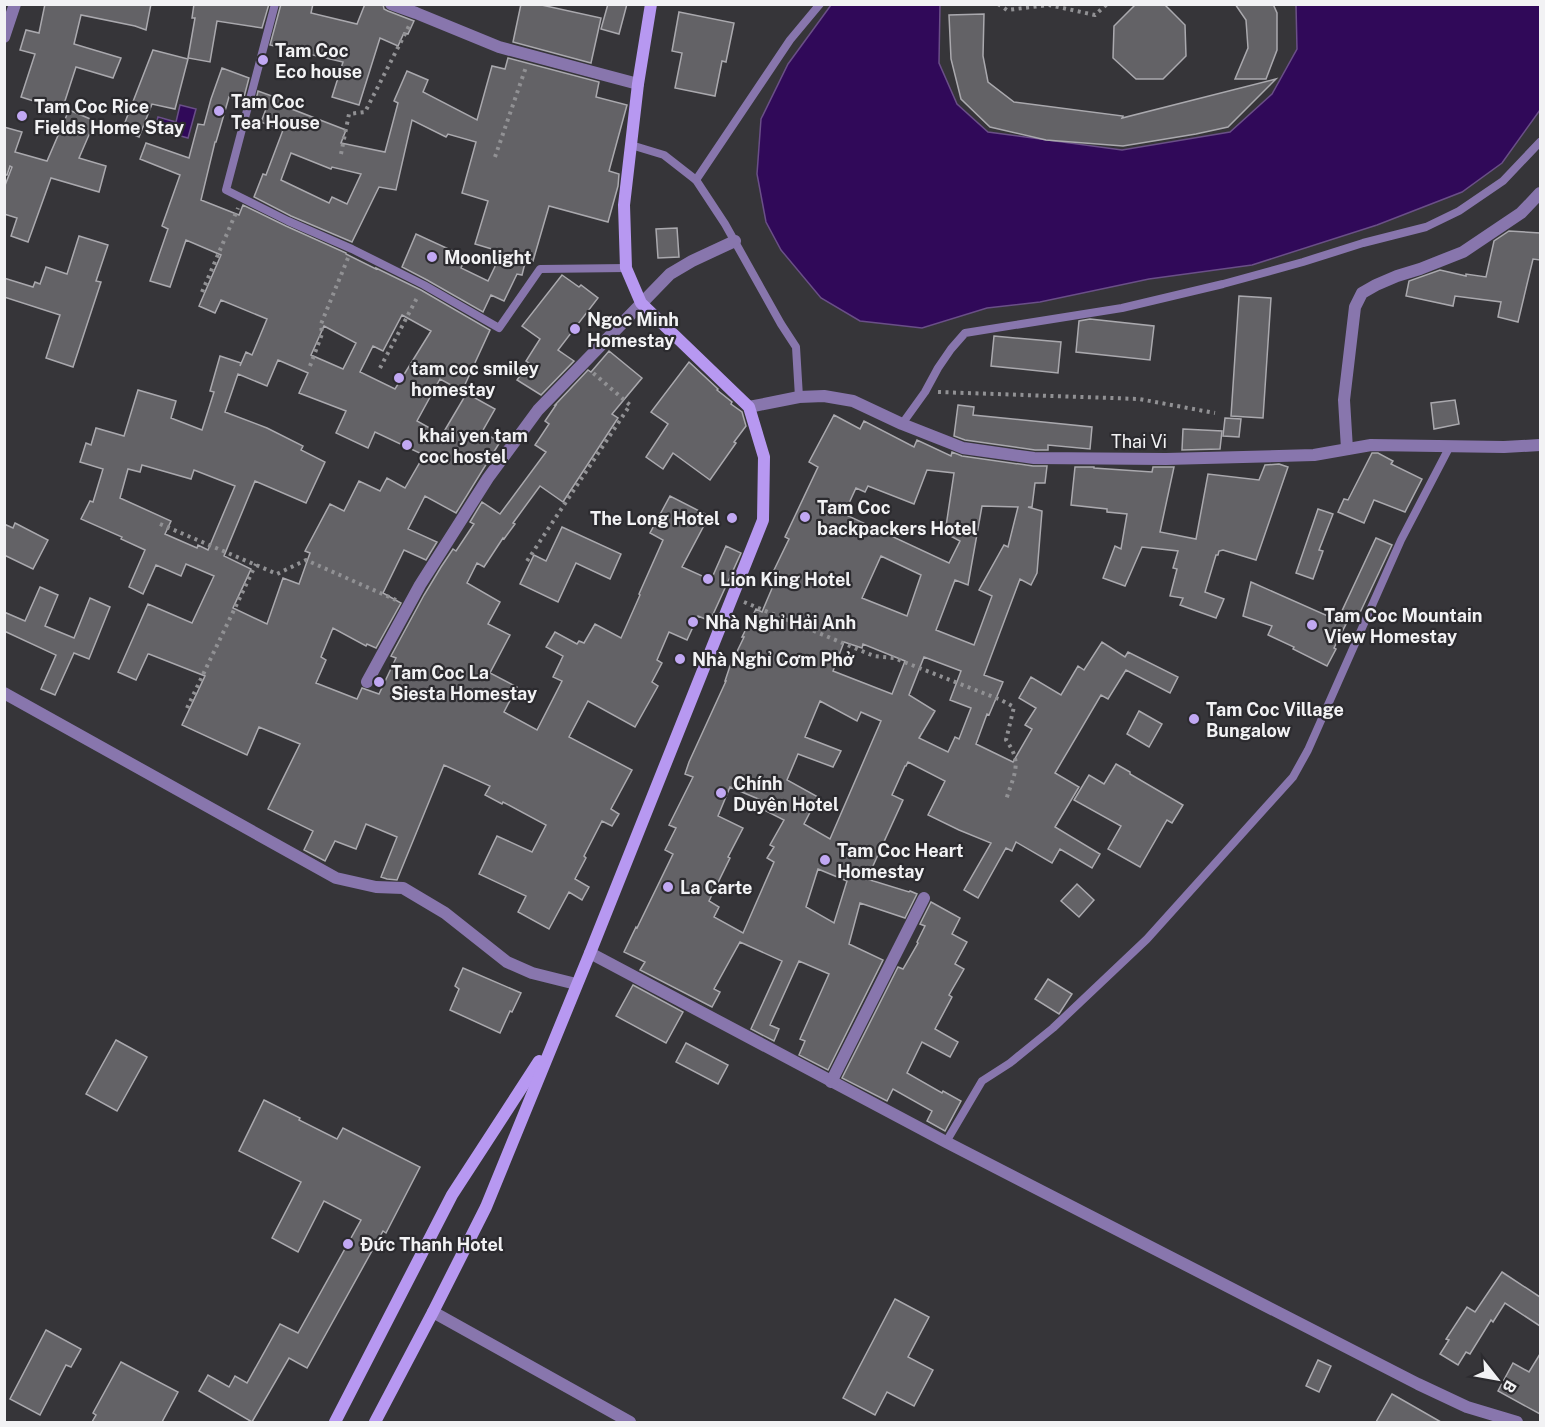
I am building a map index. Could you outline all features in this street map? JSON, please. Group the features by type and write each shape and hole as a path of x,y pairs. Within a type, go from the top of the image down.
{"main road":[{"path":"375,1422 486,1207 763,520 764,457 749,407 641,303 626,268 624,205 638,84 651,4"},
{"path":"335,1422 452,1195 555,1038"}],"street":[{"path":"4,37 15,4"},
{"path":"391,4 499,47 638,84"},
{"path":"1347,449 1344,400 1355,307 1362,293 1397,276 1463,252 1521,213 1540,193"},
{"path":"368,682 408,605 488,478 538,410 670,274 735,241"},
{"name":"Thai Vi","path":"749,407 799,397 824,396 854,401 902,424 963,447 1034,458 1178,459 1314,455 1371,445 1540,445"},
{"path":"4,693 336,878 376,887 403,888 444,913 507,962 532,973 576,984"},
{"path":"831,1082 924,898"},
{"path":"590,953 946,1142 1418,1384 1467,1407 1517,1422"},
{"path":"433,1312 630,1422"}],"lane":[{"path":"274,4 226,190 424,285 499,328 540,269 626,268"},
{"path":"696,180 790,40 820,4"},
{"path":"902,424 926,392 951,349 965,333 1122,308 1223,284 1362,243 1426,227 1459,211 1503,181 1540,142"},
{"path":"631,145 664,155 696,180 735,241 796,347 799,397"},
{"path":"946,1142 982,1081 1010,1063 1053,1028 1147,939 1293,777 1308,750 1401,540 1450,446"}],"path":[{"path":"998,4 1007,10 1049,5 1095,15 1107,4"},
{"path":"341,154 348,114 365,112 416,13"},
{"path":"495,157 530,55"},
{"path":"202,292 242,201"},
{"path":"310,366 322,334 321,324 352,249"},
{"path":"380,368 424,285"},
{"path":"527,561 630,405 582,364"},
{"path":"926,392 1139,399 1215,413"},
{"path":"160,524 277,574 306,561 408,605"},
{"path":"187,708 256,564"},
{"path":"732,597 874,656 894,657 1014,707 1006,740 1014,750 1017,764 1006,800"}],"shaded area":[{"path":"831,5 940,5 939,63 957,104 988,132 1122,150 1230,132 1272,94 1297,49 1296,5 1540,5 1540,110 1502,163 1462,192 1377,225 1252,265 1149,279 1040,302 987,308 922,328 860,321 821,298 781,250 766,222 757,174 761,119 788,64"},
{"path":"180,105 196,109 188,138 155,129 158,117 176,122"}],"building":[{"path":"45,4 151,4 146,30 81,15 74,44 121,58 113,78 76,67 62,110 21,97 35,54 20,50 26,30 39,33"},
{"path":"194,4 269,4 262,28 217,21 210,62 188,58 195,18 192,18"},
{"path":"281,4 313,4 311,13 357,24 365,4 383,4 384,9 414,21 408,34 404,33 398,46 380,38 359,105 332,97 343,62 270,45"},
{"path":"521,4 537,4 601,18 591,63 513,42"},
{"path":"608,4 627,4 619,34 601,29"},
{"path":"1235,4 1273,4 1277,13 1277,50 1266,79 1235,79 1248,48 1246,20"},
{"path":"1135,5 1165,5 1185,25 1186,56 1163,79 1136,79 1113,58 1114,26"},
{"path":"679,12 734,23 726,62 722,61 715,96 675,88 682,53 672,51"},
{"path":"984,14 983,56 988,82 1014,102 1123,116 1122,118 1276,79 1228,127 1123,146 1046,140 990,127 961,99 951,59 949,15"},
{"path":"153,50 188,59 175,109 152,104 139,137 122,130"},
{"path":"508,58 599,82 596,97 627,105 609,171 619,174 608,222 549,206 533,261 526,259 522,275 517,274 504,301 491,295 483,312 402,267 416,234 466,257 461,268 488,281 502,252 475,244 488,201 462,193 476,142 448,134 446,137 412,120 396,190 379,187 352,242 291,216 254,197 263,174 266,175 283,130 261,122 266,109 255,105 258,91 291,103 289,108 346,130 341,143 385,152 398,103 394,101 407,71 428,80 423,92 477,120 492,66 505,69","holes":["291,153 331,169 332,167 361,174 347,204 332,197 329,203 281,180"]},
{"path":"222,68 249,78 243,101 229,97 201,200 239,215 243,205 421,290 490,330 462,391 440,379 417,421 442,435 468,394 495,409 482,432 500,442 456,513 425,496 408,529 437,542 426,560 404,550 383,593 401,603 376,648 367,644 366,646 333,628 321,657 326,660 316,683 357,699 362,688 379,694 396,658 391,656 441,567 453,549 456,551 474,524 470,522 482,502 500,514 546,452 535,445 549,424 545,421 555,405 588,370 591,372 609,351 642,378 612,414 618,418 563,502 540,486 484,567 477,563 467,583 500,602 488,624 510,635 490,673 517,687 504,712 537,730 562,681 553,677 563,656 546,647 555,632 577,644 579,641 584,643 595,624 621,638 663,540 650,533 670,496 709,516 682,567 711,580 726,546 741,553 710,621 698,616 687,640 669,632 657,660 662,663 652,682 658,686 635,727 588,701 569,737 632,770 611,809 619,814 612,826 602,821 575,879 589,887 582,900 569,892 549,929 518,912 526,896 479,874 497,836 532,852 546,825 485,795 490,786 444,765 397,880 381,877 397,837 366,824 356,849 335,841 325,861 304,850 313,831 268,809 300,744 259,727 247,755 182,725 205,676 149,654 136,680 118,672 148,604 192,623 214,576 186,564 181,576 156,565 143,594 129,587 145,550 81,519 90,501 93,502 103,469 80,462 86,443 91,445 96,428 124,436 138,390 176,401 171,418 202,430 214,392 210,391 220,356 241,363 240,366 246,352 252,355 267,319 221,300 215,313 199,306 221,255 186,240 170,287 150,281 168,229 162,226 180,175 140,159 146,143 189,158 198,124 204,125","holes":["402,315 431,331 395,389 360,372 373,346 383,351","324,326 356,343 343,369 311,355","278,360 308,373 299,393 346,411 336,433 368,448 375,432 424,455 405,488 387,478 380,491 359,481 344,511 330,504 305,551 310,553 299,584 283,578 267,624 233,608 251,569 224,556 255,481 306,503 325,462 301,450 303,446 267,428 225,412 238,374 267,386","142,465 191,479 194,470 235,486 208,550 198,545 197,548 165,534 171,521 120,498 128,469 140,472"]},
{"path":"69,110 95,121 79,158 106,166 99,192 51,178 28,242 11,236 17,218 4,214 4,188 12,167 10,166 7,175 4,175 4,127 22,132 15,152 47,161"},
{"path":"677,228 679,257 658,258 656,229"},
{"path":"1509,231 1540,233 1540,260 1533,259 1518,322 1498,317 1501,302 1455,296 1453,306 1406,296 1409,281 1440,270 1466,276 1466,274 1486,277 1494,241"},
{"path":"79,236 108,245 96,281 101,282 73,367 46,358 60,315 4,297 4,278 33,287 35,282 40,284 46,267 67,274"},
{"path":"562,275 579,287 581,285 598,298 558,350 574,361 541,395 517,380 529,363 526,361 540,339 522,326"},
{"path":"1239,296 1271,298 1263,418 1231,416"},
{"path":"1090,319 1154,326 1150,360 1076,352 1079,321"},
{"path":"994,336 1061,342 1058,373 991,366"},
{"path":"689,362 742,412 746,426 710,480 673,453 663,469 646,457 668,424 651,412"},
{"path":"1455,400 1459,424 1434,429 1431,403"},
{"path":"958,405 974,407 973,415 1092,427 1090,449 1048,445 1048,450 1035,450 965,440 954,436"},
{"path":"834,415 860,429 864,421 914,447 917,440 951,456 952,452 962,456 1047,466 1045,483 1035,483 1032,507 1028,507 1042,511 1037,573 1031,585 1020,579 984,675 1003,682 989,715 987,714 976,744 1013,762 1032,729 1025,725 1036,708 1019,698 1031,677 1061,695 1078,666 1084,670 1102,642 1125,657 1128,652 1178,677 1170,693 1126,670 1108,699 1101,695 1055,773 1079,787 1055,827 1100,854 1092,868 1060,849 1052,863 1016,842 1012,851 1006,848 978,898 964,890 991,843 928,815 945,781 908,762 892,795 903,800 867,879 917,894 905,918 860,903 849,944 883,960 828,1070 799,1055 805,1041 800,1039 829,974 799,961 770,1025 779,1029 774,1041 751,1029 782,961 740,942 714,989 720,992 712,1007 640,970 645,962 624,952 673,854 665,850 676,828 669,825 693,777 685,774 689,762 726,681 730,666 744,637 742,637 756,609 762,612 779,572 774,570 789,539 785,537 818,467 809,462","holes":["927,470 954,473 945,533 960,541 949,563 844,514 856,488 865,492 868,486 914,504","982,506 1018,507 1008,547 1004,545 979,590 992,596 974,645 936,630 955,580 968,585","881,556 921,575 907,616 862,598","844,642 862,648 863,644 905,661 892,694 833,671","924,657 961,671 950,700 971,708 959,739 955,737 948,752 919,738 935,711 909,695","820,701 857,721 861,712 881,721 830,839 804,824 818,797 787,780 798,754 833,767 841,751 805,737","730,787 768,803 764,810 784,820 770,845 774,847 767,858 774,862 743,933 714,917 719,907 709,901 743,828 718,816","818,869 847,881 834,923 806,907"]},
{"path":"1225,418 1241,419 1239,437 1223,436"},
{"path":"1183,429 1222,431 1220,449 1182,450"},
{"path":"1372,453 1378,453 1393,461 1391,464 1422,479 1405,512 1374,500 1364,523 1338,512 1344,499 1348,500"},
{"path":"1279,464 1288,467 1256,560 1223,550 1216,555 1205,592 1224,599 1216,618 1180,605 1183,598 1170,596 1177,569 1173,568 1178,551 1142,547 1125,586 1103,578 1115,546 1121,549 1127,514 1071,505 1075,467 1152,472 1153,467 1174,467 1160,532 1196,539 1208,474 1259,480 1265,465"},
{"path":"1318,509 1333,514 1319,550 1323,551 1313,579 1296,573"},
{"path":"15,523 48,540 33,569 4,555 4,524 13,528"},
{"path":"562,527 621,554 610,579 576,563 558,602 520,584 534,555 546,561"},
{"path":"1376,538 1392,545 1356,621 1341,613"},
{"path":"1251,582 1346,624 1327,666 1268,635 1272,626 1243,616"},
{"path":"40,587 58,595 45,626 74,638 90,598 110,607 89,659 74,653 55,695 41,689 56,655 4,631 4,612 25,621"},
{"path":"1139,711 1162,724 1149,747 1127,734"},
{"path":"1116,764 1183,805 1172,823 1167,820 1140,867 1108,849 1121,826 1074,800 1089,775 1104,784"},
{"path":"1077,884 1094,900 1079,917 1061,901"},
{"path":"931,902 960,918 952,934 967,942 955,964 964,969 949,995 952,997 935,1029 958,1042 950,1057 922,1042 907,1073 961,1101 945,1131 927,1121 932,1111 893,1089 887,1101 842,1078 898,967 903,969 918,943 925,926 920,924"},
{"path":"463,968 521,993 500,1033 450,1010 459,989 455,986"},
{"path":"1048,979 1072,994 1059,1014 1035,999"},
{"path":"633,985 683,1012 666,1043 616,1016"},
{"path":"116,1040 147,1057 117,1111 86,1094"},
{"path":"686,1043 728,1065 718,1084 676,1062"},
{"path":"264,1100 337,1139 343,1128 420,1167 386,1233 383,1231 307,1368 289,1358 252,1422 199,1391 208,1375 229,1387 235,1376 247,1383 280,1324 298,1333 361,1220 324,1201 298,1252 272,1238 301,1182 239,1151"},
{"path":"1502,1272 1540,1297 1540,1326 1505,1303 1493,1322 1491,1320 1470,1354 1466,1352 1458,1365 1440,1354 1449,1340 1446,1339 1467,1307 1475,1312"},
{"path":"895,1299 929,1317 908,1357 933,1370 914,1406 887,1392 875,1415 843,1398"},
{"path":"46,1330 81,1349 71,1367 66,1365 40,1415 10,1399"},
{"path":"1540,1354 1540,1414 1498,1391 1513,1363 1529,1372"},
{"path":"1318,1360 1331,1366 1319,1392 1306,1386"},
{"path":"121,1362 178,1392 162,1422 92,1422 96,1415 93,1413"},
{"path":"1392,1394 1441,1422 1376,1422"}],"place":[{"name":"Tam Coc Eco house","path":"263,60"},
{"name":"Tam Coc Tea House","path":"219,111"},
{"name":"Tam Coc Rice Fields Home Stay","path":"22,116"},
{"name":"Moonlight","path":"432,257"},
{"name":"Ngoc Minh Homestay","path":"575,329"},
{"name":"tam coc smiley homestay","path":"399,378"},
{"name":"khai yen tam coc hostel","path":"407,445"},
{"name":"Tam Coc backpackers Hotel","path":"805,517"},
{"name":"The Long Hotel","path":"732,518"},
{"name":"Lion King Hotel","path":"708,579"},
{"name":"Nhà Nghỉ Hải Anh","path":"693,622"},
{"name":"Tam Coc Mountain View Homestay","path":"1312,625"},
{"name":"Nhà Nghỉ Cơm Phở","path":"680,659"},
{"name":"Tam Coc La Siesta Homestay","path":"379,682"},
{"name":"Tam Coc Village Bungalow","path":"1194,719"},
{"name":"Chính Duyên Hotel","path":"721,793"},
{"name":"Tam Coc Heart Homestay","path":"825,860"},
{"name":"La Carte","path":"668,887"},
{"name":"Đức Thanh Hotel","path":"348,1244"}]}
